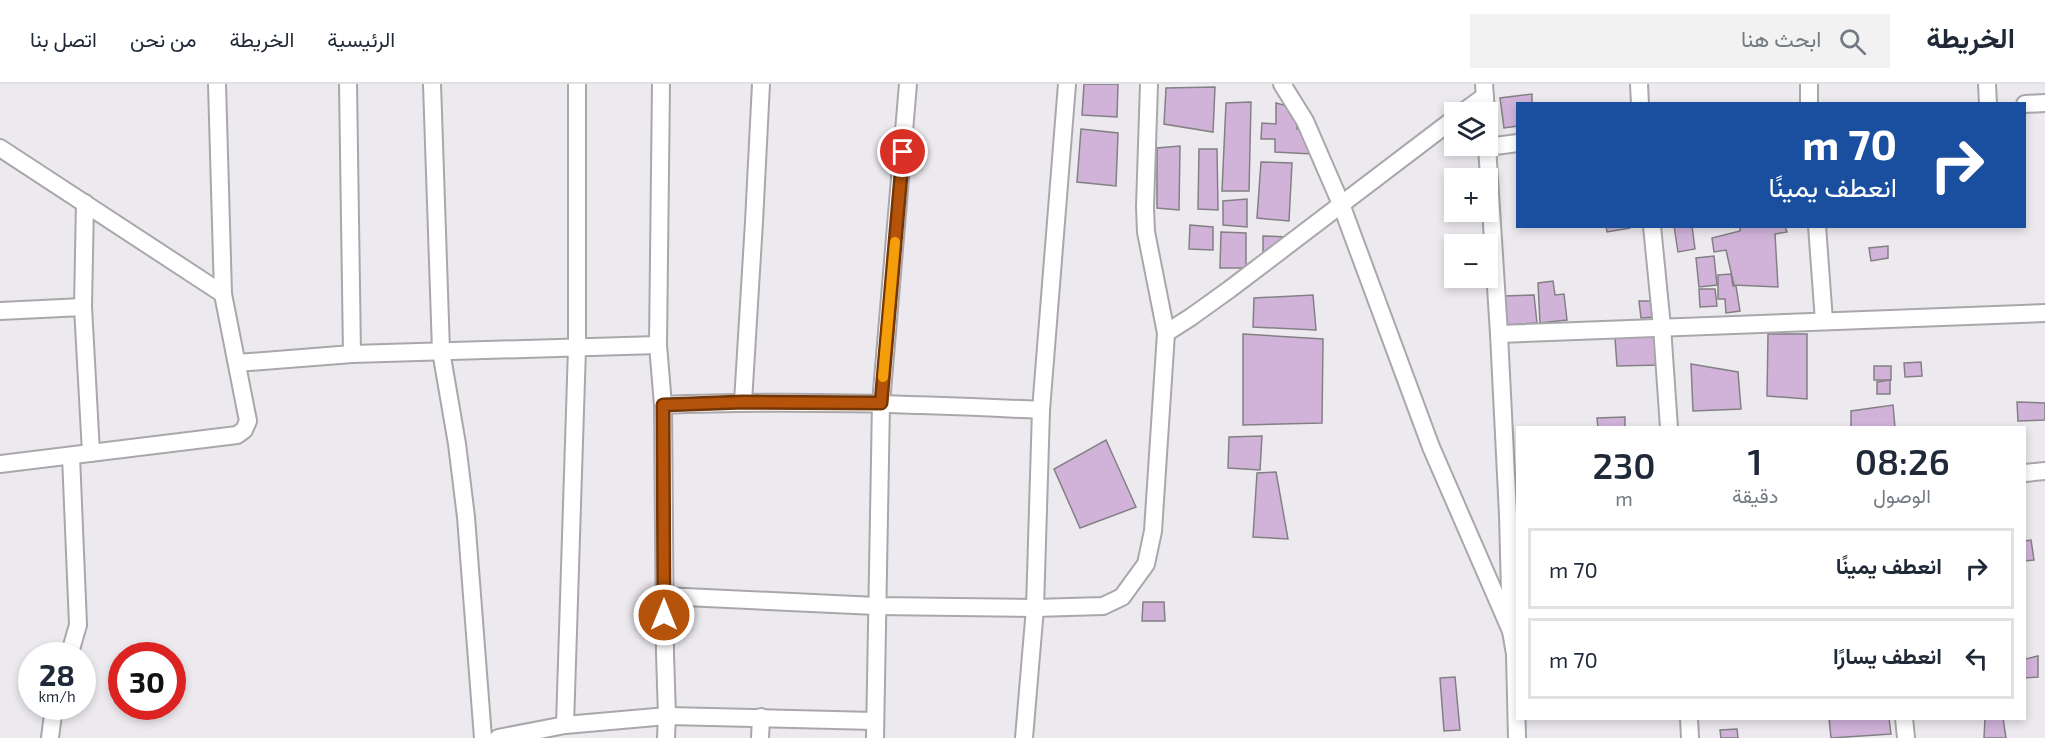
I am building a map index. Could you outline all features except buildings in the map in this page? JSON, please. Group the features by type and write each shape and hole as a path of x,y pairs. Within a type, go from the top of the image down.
{"street":[{"path":"0,464 237,435 244,430 248,421 223,294 217,84"},
{"path":"348,84 352,354"},
{"path":"432,84 441,351 458,444 466,517 483,738"},
{"path":"565,725 577,348 577,84"},
{"path":"661,84 658,345 663,405 666,738"},
{"path":"743,402 760,84"},
{"path":"498,738 539,734 565,725 667,716 761,717 875,729 881,403 908,84"},
{"path":"1024,738 1035,609 1041,410 1067,84"},
{"path":"664,596 876,606 1035,609 1103,606 1122,597 1146,564 1153,531 1166,333 1146,232 1149,84"},
{"path":"1282,84 1305,121 1341,204 1431,447 1511,631 1516,650"},
{"path":"1639,84 1640,102"},
{"path":"1809,84 1809,102"},
{"path":"1987,84 1988,102"},
{"path":"2026,104 2045,103"},
{"path":"1166,333 1230,289 1444,126"},
{"path":"1498,145 1516,143"},
{"path":"0,148 223,294"},
{"path":"1488,156 1513,514 1511,631"},
{"path":"85,203 83,308 91,453"},
{"path":"1652,228 1669,426"},
{"path":"1817,228 1824,321"},
{"path":"0,311 83,308"},
{"path":"1499,334 2045,313"},
{"path":"237,363 352,354 658,345"},
{"path":"663,405 743,402 881,403 1041,410"},
{"path":"71,456 78,625 73,642"},
{"path":"2026,473 2045,471"},
{"path":"760,738 761,717"},
{"path":"50,738 52,720"},
{"path":"1517,720 1517,738"},
{"path":"1689,720 1690,738"},
{"path":"1904,720 1906,738"}],"slow traffic":[{"path":"883,377 895,242"}],"route":[{"path":"664,615 663,405 743,402 881,403 903,152"}]}
